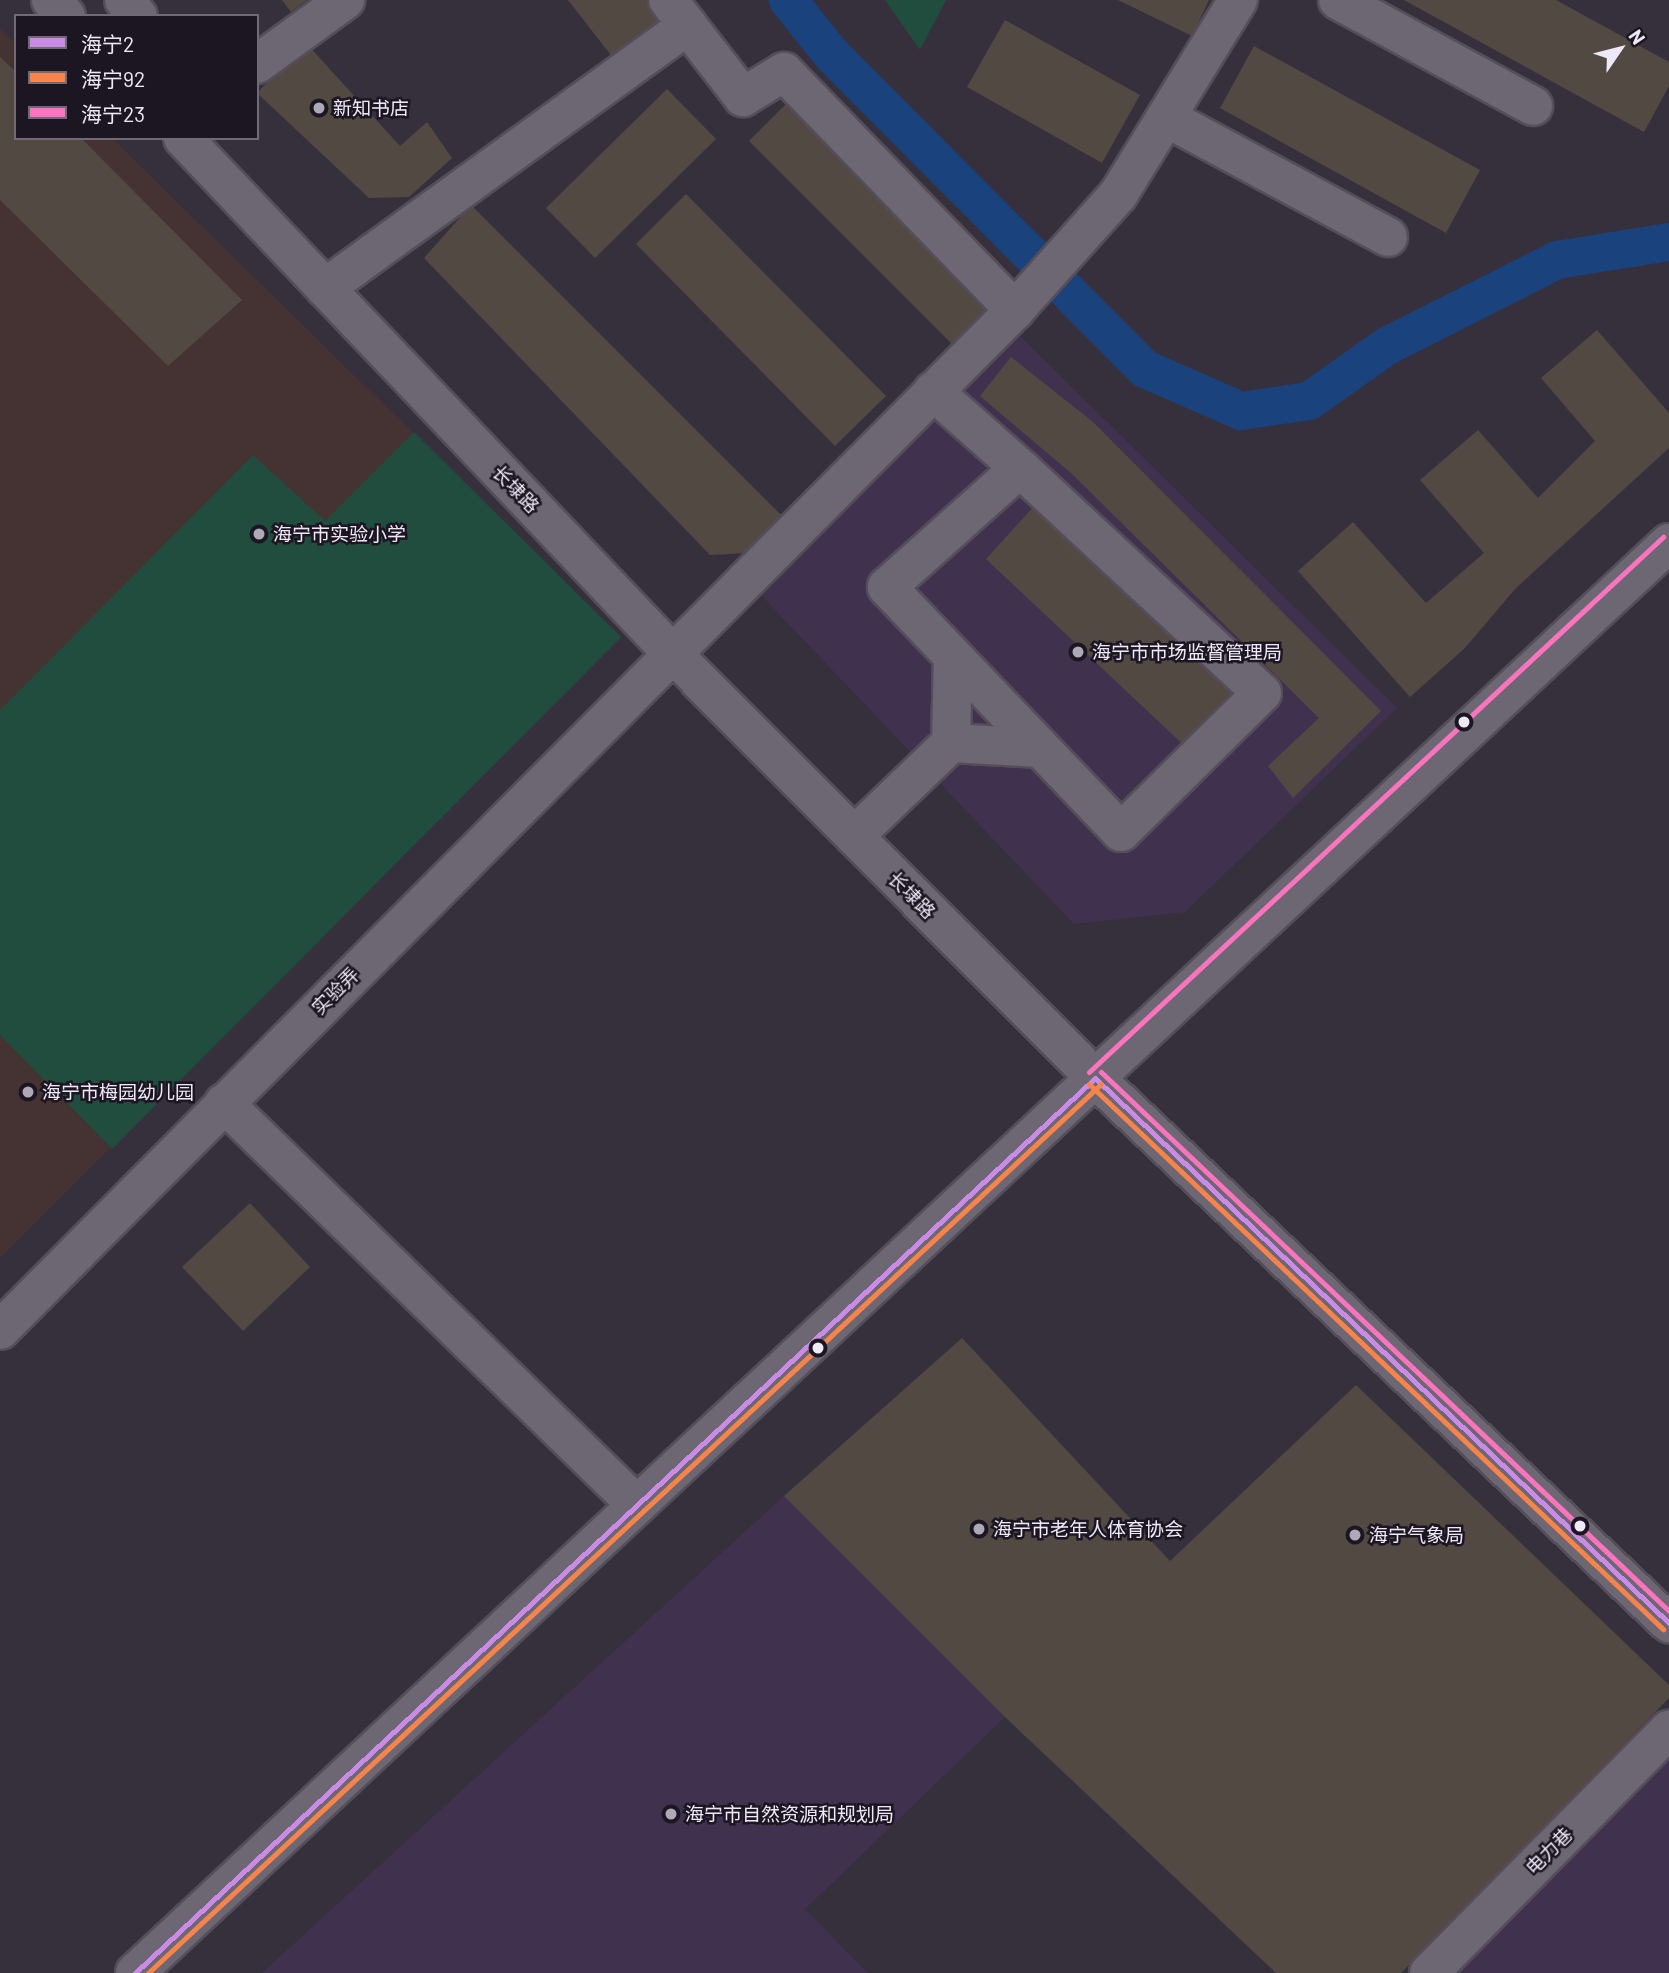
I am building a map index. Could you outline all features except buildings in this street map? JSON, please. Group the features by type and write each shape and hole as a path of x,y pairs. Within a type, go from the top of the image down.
{"street":[{"path":"51,0 64,14"},
{"path":"124,0 136,14"},
{"path":"259,63 345,0"},
{"name":"实验弄","path":"0,1330 671,652 1015,310 1101,214 1167,118 1238,0"},
{"path":"1338,0 1533,106"},
{"path":"325,288 678,13 743,97 785,72 1015,310"},
{"path":"1167,118 1388,237"},
{"name":"长埭路","path":"185,140 671,652 1095,1078 1669,1623"},
{"path":"933,391 1020,468 1262,693 1121,832 887,587 1020,468"},
{"path":"135,1973 1669,543"},
{"path":"854,836 951,743 954,657"},
{"path":"951,743 1040,748"},
{"path":"224,1103 638,1505"},
{"name":"电力巷","path":"1429,1973 1669,1730"}],"shaded area":[{"name":"海宁市实验小学","path":"0,29 14,42 14,140 114,140 621,637 0,1258"},
{"name":"海宁市市场监督管理局","path":"1019,335 1397,708 1185,912 1074,924 762,596"},
{"name":"海宁市自然资源和规划局","path":"784,1496 1005,1717 805,1909 868,1973 262,1973"},
{"path":"1669,1756 1669,1973 1459,1973"}],"green space":[{"path":"885,0 946,0 920,50"},
{"name":"海宁市实验小学","path":"414,432 621,637 112,1149 0,1035 0,710 253,455 325,521"}],"waterway":[{"path":"788,0 832,55 1145,369 1241,411 1309,401 1387,346 1557,260 1669,242"}],"transit line":[{"name":"海宁23","path":"1089,1072 1663,537"},
{"name":"海宁23","path":"1101,1072 1669,1611"},
{"name":"海宁2","path":"1095,1078 1669,1623"},
{"name":"海宁2","path":"135,1973 1095,1078"},
{"name":"海宁92","path":"1089,1084 1663,1629"},
{"name":"海宁92","path":"148,1973 1101,1084"}],"place":[{"name":"新知书店","path":"319,108"},
{"name":"海宁市实验小学","path":"259,534"},
{"name":"海宁市市场监督管理局","path":"1078,652"},
{"name":"海宁市梅园幼儿园","path":"28,1092"},
{"name":"海宁市老年人体育协会","path":"979,1529"},
{"name":"海宁气象局","path":"1355,1535"},
{"name":"海宁市自然资源和规划局","path":"671,1814"}]}
